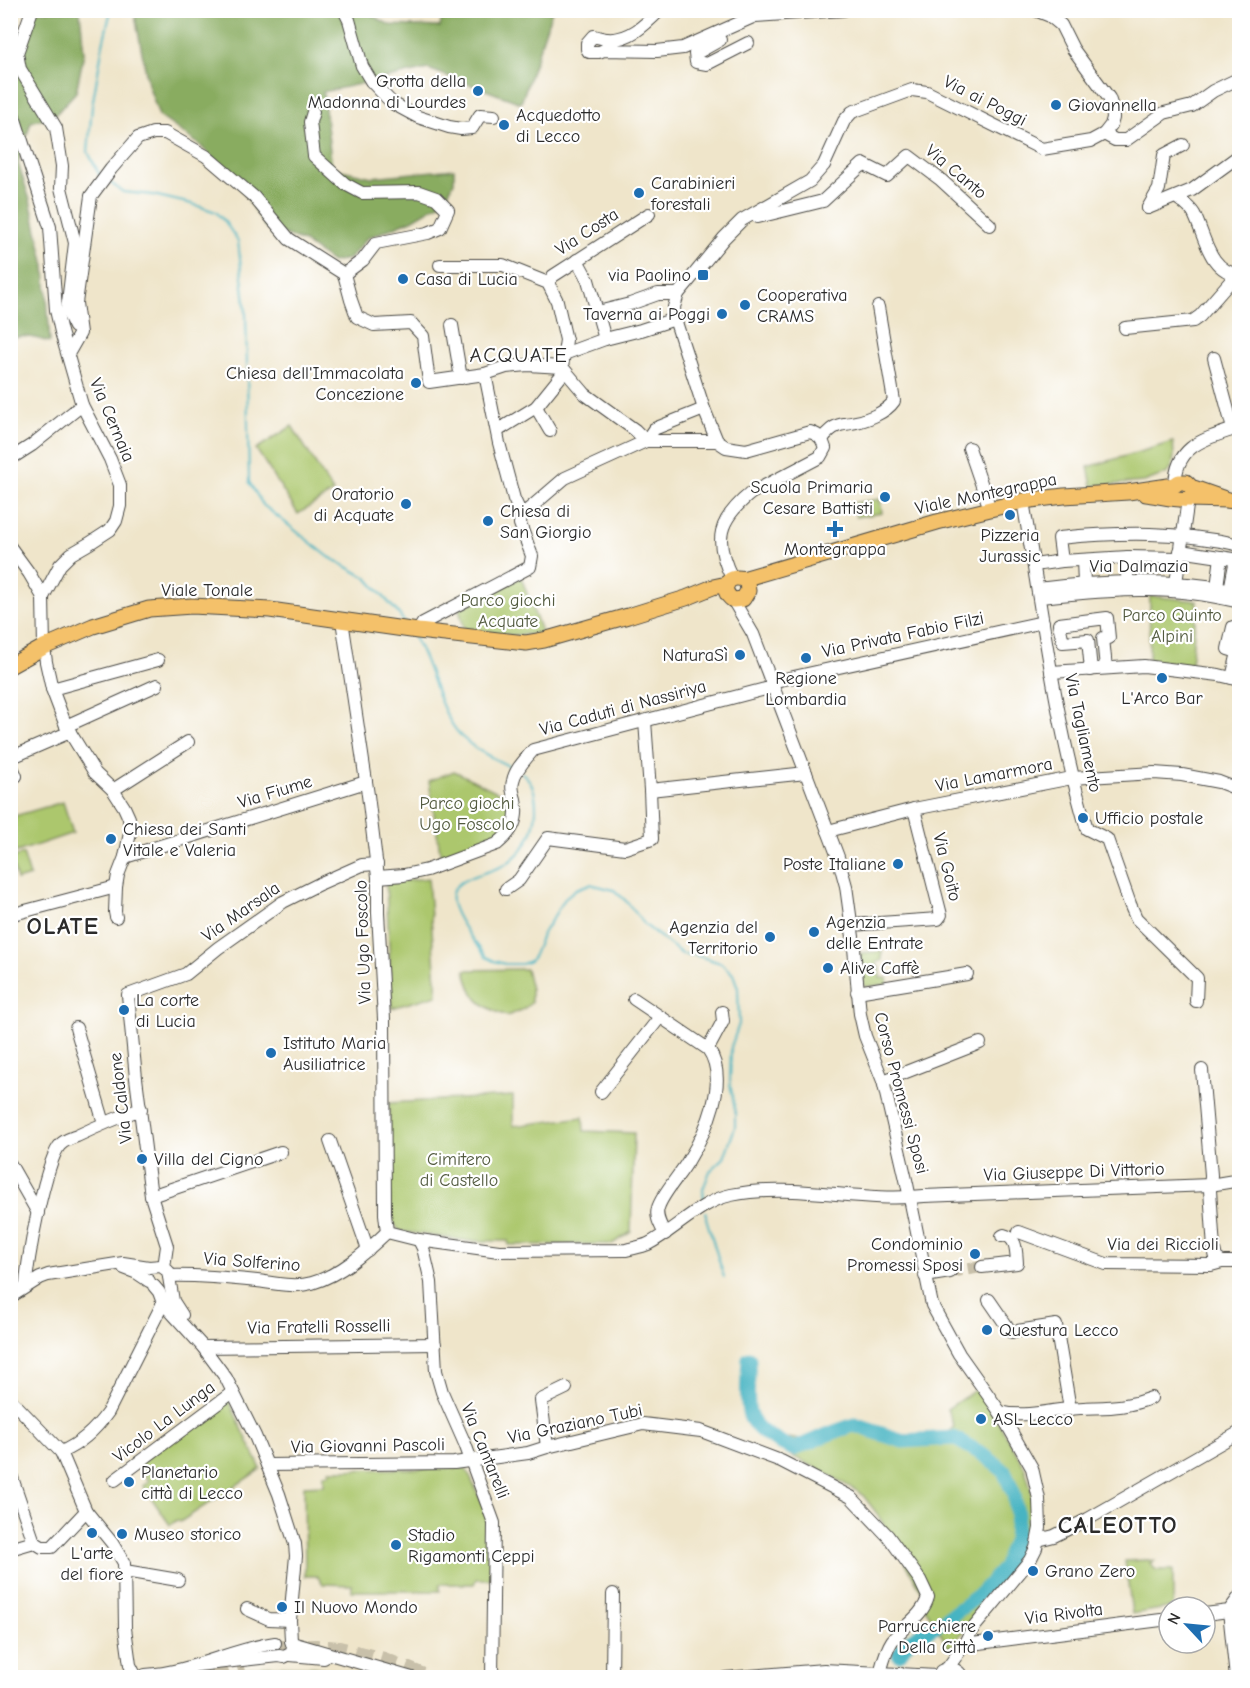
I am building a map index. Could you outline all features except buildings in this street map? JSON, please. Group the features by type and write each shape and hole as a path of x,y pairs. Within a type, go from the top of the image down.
{"main road":[{"name":"Viale Montegrappa","path":"342,620 526,643 544,640 686,598 710,596 854,547 937,522 1023,501 1064,496 1183,490 1234,501"},
{"name":"Viale Tonale","path":"10,666 44,647 93,626 149,609 192,606 241,608 342,620"}],"street":[{"path":"20,69 17,53 32,10"},
{"path":"344,10 362,66 371,81 392,102 418,117 461,129 472,128 480,115 494,116"},
{"path":"660,10 630,35 618,39 593,36 586,43 587,49 594,53 604,50 657,51 683,48 743,21 755,13 844,10"},
{"path":"1035,10 1051,17 1061,26 1073,49 1109,98 1113,118 1104,134 1115,140 1126,140 1164,113 1192,106 1213,91 1239,78"},
{"path":"743,21 735,33 695,54 696,62 707,64 748,43"},
{"path":"10,56 56,128 62,166 61,188 75,243 67,311 80,333"},
{"name":"Via ai Poggi","path":"678,294 724,238 742,220 810,181 824,165 843,121 852,112 912,90 927,92 1041,149 1091,141 1104,134"},
{"name":"Via Cernaia","path":"10,104 50,227 56,310 60,332 82,405 110,459 120,485 120,506 110,530 71,554 60,565 43,597 44,647"},
{"path":"313,112 310,122 314,156 345,184 362,193 419,192 436,198 448,210 440,228 428,233 376,243 363,260 344,273"},
{"path":"68,354 80,333 76,303 91,196 138,138 153,133 165,133 206,156 254,197 290,239 344,273 357,317 374,325 411,323 423,336 429,382 485,374 506,367 528,365 564,369 585,394 635,429 646,441"},
{"path":"1183,144 1164,154 1159,189 1148,208 1192,190 1239,155"},
{"name":"Via Canto","path":"742,220 824,201 863,164 887,176 909,156 941,180 990,225"},
{"path":"1176,197 1193,211 1214,261 1227,273 1238,275"},
{"name":"Via Costa","path":"548,284 553,276 650,214"},
{"path":"577,260 588,280 605,339"},
{"path":"440,265 503,265 548,284 557,301 566,340 564,369 536,407 497,431"},
{"path":"1125,328 1193,321 1238,275"},
{"path":"598,312 658,294 678,294 674,307 675,319 704,409 717,441"},
{"path":"519,510 529,509 565,478 646,441 717,441 726,447 746,450 810,432 818,434 822,439 837,425 854,423 871,417 890,406 894,401 878,307"},
{"path":"564,354 605,339 675,319"},
{"path":"452,325 461,378"},
{"path":"1175,587 1182,532 1183,490 1176,475 1180,462 1187,450 1201,441 1236,428 1214,358"},
{"path":"416,631 423,623 530,567 532,556 520,524 519,510 499,443 485,374"},
{"path":"10,459 32,445 82,405"},
{"path":"536,407 550,431"},
{"path":"646,441 654,429 704,409"},
{"name":"Corso Promessi Sposi","path":"822,439 825,448 820,457 751,493 741,501 725,520 721,530 721,547 724,562 735,588 747,608 753,634 838,857 846,886 860,1014 865,1036 883,1081 932,1305 959,1354 1000,1412 1032,1468 1039,1499 1040,1528 1036,1548 1030,1560 970,1631 964,1645 947,1669"},
{"path":"969,448 990,509"},
{"name":"Via Tagliamento","path":"1023,501 1051,672 1072,778 1087,829 1107,839 1136,918 1197,978 1196,1001"},
{"path":"1062,561 1059,538 1182,532 1239,544"},
{"path":"10,547 43,597"},
{"path":"1034,565 1062,561 1179,555 1238,559 1235,591"},
{"path":"1127,581 1128,557"},
{"path":"1216,587 1221,557"},
{"path":"1083,560 1084,583"},
{"name":"Via Dalmazia","path":"1039,593 1084,583 1127,581 1175,587 1239,602"},
{"name":"Via Dalmazia","path":"1039,593 1175,587 1216,587 1235,591"},
{"path":"1091,669 1088,640 1063,642 1059,624 1107,618 1109,638 1103,638 1106,668"},
{"name":"Via Ugo Foscolo","path":"342,620 378,877 384,1019 387,1232"},
{"name":"Via Privata Fabio Filzi","path":"772,684 1043,622"},
{"path":"1051,672 1144,666 1236,679 1238,652 1228,649 1233,627 1239,628"},
{"path":"44,647 52,689 68,729 95,773 113,790 129,818 130,834 116,887 116,917"},
{"path":"52,689 158,660"},
{"name":"Via Caduti di Nassiriya","path":"378,877 427,870 496,844 505,837 513,827 517,814 512,789 513,778 533,750 645,721 772,684"},
{"path":"10,758 157,685"},
{"path":"506,889 519,880 548,838 625,848 652,839 645,721"},
{"path":"113,790 188,742"},
{"path":"10,763 16,776"},
{"path":"650,790 806,773"},
{"name":"Via Lamarmora","path":"828,831 914,809 1072,778 1154,773 1182,775 1239,790"},
{"name":"Via Fiume","path":"125,857 366,782"},
{"name":"Via Goito","path":"851,925 938,919 941,915 914,809"},
{"name":"Via Marsala","path":"128,995 186,974 218,948 283,902 362,865 377,864"},
{"path":"10,915 116,887"},
{"path":"857,993 967,974"},
{"name":"Via Caldone","path":"128,995 151,1196 167,1246 164,1272"},
{"path":"387,1232 419,1240 499,1251 626,1250 646,1245 665,1234 658,1221 657,1209 702,1136 717,1090 717,1074 714,1057 708,1049 634,999"},
{"path":"708,1049 723,1021 722,1012"},
{"path":"601,1092 660,1017"},
{"path":"76,1028 104,1123"},
{"path":"883,1081 980,1043"},
{"path":"1202,1070 1211,1175 1214,1249 1216,1258 1222,1262"},
{"path":"26,1286 38,1214 52,1156 61,1144 104,1123 141,1109"},
{"path":"330,1141 368,1250"},
{"path":"151,1196 281,1152"},
{"path":"10,1164 38,1214"},
{"name":"Via Giuseppe Di Vittorio","path":"665,1234 718,1198 732,1195 787,1190 896,1198 1210,1185 1239,1180"},
{"name":"Via Solferino","path":"10,1297 48,1275 123,1263 164,1272 292,1285 310,1283 331,1275 368,1250 387,1232"},
{"name":"Via dei Riccioli","path":"1019,1232 1107,1264 1211,1265 1222,1262 1239,1262"},
{"path":"982,1267 1017,1263 1015,1242 1009,1235 1002,1236"},
{"name":"Via Cantarelli","path":"419,1240 431,1282 436,1371 442,1392 465,1444 494,1523 492,1677"},
{"path":"111,1265 134,1271 152,1284 159,1292 163,1303 202,1345"},
{"path":"152,1284 149,1272 164,1272"},
{"path":"152,1284 160,1287 165,1285 164,1272"},
{"path":"164,1272 173,1301 221,1370 233,1392 279,1494 295,1544 296,1556 290,1620 285,1646"},
{"path":"926,1279 946,1276"},
{"path":"989,1300 1011,1332 1056,1325 1070,1409"},
{"path":"61,1452 98,1427 108,1412 163,1303"},
{"name":"Via Fratelli Rosselli","path":"202,1345 435,1344"},
{"path":"547,1447 541,1400 566,1388"},
{"name":"Vicolo La Lunga","path":"115,1480 233,1392"},
{"path":"1000,1412 1016,1416 1070,1409 1116,1408 1137,1404 1151,1398"},
{"path":"10,1399 61,1452 86,1510 112,1543 124,1563 125,1628 130,1665 140,1676 178,1670 285,1646 327,1659 343,1659 412,1677"},
{"name":"Via Graziano Tubi","path":"470,1460 528,1453 643,1424 701,1431 781,1461 851,1497 888,1536 920,1580 928,1597 924,1607 892,1641 880,1673"},
{"path":"1038,1540 1054,1536 1088,1519 1239,1432"},
{"name":"Via Giovanni Pascoli","path":"267,1465 454,1463 470,1460"},
{"path":"10,1472 34,1542 42,1546 52,1547 86,1510"},
{"path":"10,1550 34,1542"},
{"path":"125,1571 178,1580"},
{"path":"612,1677 613,1594"},
{"path":"1236,1677 1229,1611 1239,1596"},
{"path":"247,1609 269,1619 290,1620"},
{"path":"1217,1612 1229,1611"},
{"name":"Via Rivolta","path":"964,1645 1157,1621"},
{"name":"Corso Promessi Sposi","path":"962,1676 964,1645"},
{"path":"725,1677 824,1670 935,1677 942,1670 947,1669 957,1670 962,1676"},
{"path":"163,1677 178,1670"}],"green space":[{"path":"134,10 362,10 390,25 440,27 443,11 552,11 521,103 428,69 323,92 332,168 372,177 454,169 454,182 444,201 412,220 367,238 349,259 332,262 304,242 265,227 241,188 200,145 159,116 148,84"},
{"path":"37,11 80,11 84,53 76,92 55,115 31,122 18,163 30,200 45,266 50,342 25,337 11,339 10,27 16,37"},
{"path":"292,426 333,492 298,514 256,449"},
{"path":"1173,442 1174,456 1168,473 1144,482 1092,486 1088,467"},
{"path":"880,499 882,513 856,517 854,503"},
{"name":"Parco giochi Acquate","path":"521,577 542,634 512,635 464,628 459,609"},
{"name":"Parco Quinto Alpini","path":"1150,596 1197,601 1191,665 1149,660"},
{"name":"Parco giochi Ugo Foscolo","path":"454,771 506,796 510,810 507,822 491,839 441,858 429,781"},
{"path":"63,802 73,833 11,854 11,817"},
{"path":"23,854 30,876 17,880 11,858"},
{"path":"428,878 437,995 392,1008 386,883"},
{"path":"882,951 882,961 877,962 877,967 879,967 880,978 887,978 888,984 864,987 860,953"},
{"path":"526,969 531,989 531,1003 522,1010 507,1016 490,1009 478,1000 470,988 465,970"},
{"name":"Cimitero di Castello","path":"513,1096 513,1126 583,1117 584,1131 634,1133 631,1232 612,1244 509,1245 508,1241 468,1241 400,1231 390,1219 389,1103"},
{"path":"978,1388 1024,1466 1031,1489 1034,1522 1025,1558 949,1648 924,1606 927,1601 889,1533 862,1494 790,1455 784,1448 789,1438 806,1441 847,1423 862,1424 874,1433 903,1441 928,1440 948,1434 954,1426 947,1409"},
{"path":"228,1399 261,1469 180,1522 177,1520 170,1525 143,1486 149,1481 137,1464"},
{"name":"Stadio Rigamonti Ceppi","path":"466,1468 487,1514 490,1579 476,1579 474,1584 440,1584 440,1591 352,1591 352,1585 323,1584 318,1576 305,1576 304,1486 324,1485 324,1474 330,1474 330,1470"},
{"path":"1125,1561 1154,1561 1150,1563 1156,1570 1173,1570 1173,1595 1157,1595 1157,1610 1132,1614"},
{"path":"268,1666 315,1667 369,1677 196,1677"}],"waterway":[{"path":"100,176 88,152 92,106 111,10"},
{"path":"108,181 123,192 153,195 216,212 238,241 246,312 249,482 263,505 329,557 367,578 405,623"},
{"path":"413,636 443,708 456,730 475,748 514,769"},
{"path":"522,773 532,785 536,799 534,826 528,840 519,853 506,864 460,883 452,894 454,909 486,957 505,964 522,964 530,961 534,955 542,935 566,897 576,889 590,884 614,890 645,925 682,954 695,955 721,963 733,974 738,988 739,1024 731,1047 730,1083 735,1109 735,1127 724,1158 710,1171 703,1189 704,1200"},
{"path":"706,1212 724,1277"},
{"path":"749,1359 748,1400 752,1420 765,1434 794,1449 854,1425 903,1441 954,1438 984,1455 1004,1471 1014,1494 1017,1515 1015,1539 1004,1568 979,1595 908,1642 899,1654"}],"tunnel":[{"path":"950,1272 982,1267"},
{"path":"247,1654 260,1650 315,1648 339,1650 384,1661 426,1678"},
{"path":"184,1678 243,1663"}],"place":[{"name":"Grotta della Madonna di Lourdes","path":"478,91"},
{"name":"Giovannella","path":"1056,105"},
{"name":"Acquedotto di Lecco","path":"504,125"},
{"name":"Carabinieri forestali","path":"639,193"},
{"name":"via Paolino","path":"703,275"},
{"name":"Casa di Lucia","path":"403,279"},
{"name":"Cooperativa CRAMS","path":"745,305"},
{"name":"Taverna ai Poggi","path":"722,314"},
{"name":"Chiesa dell'Immacolata Concezione","path":"416,383"},
{"name":"Scuola Primaria Cesare Battisti","path":"885,497"},
{"name":"Oratorio di Acquate","path":"406,504"},
{"name":"Pizzeria Jurassic","path":"1010,515"},
{"name":"Chiesa di San Giorgio","path":"488,521"},
{"name":"Montegrappa","path":"835,529"},
{"name":"NaturaSì","path":"740,655"},
{"name":"Regione Lombardia","path":"806,658"},
{"name":"L'Arco Bar","path":"1162,678"},
{"name":"Ufficio postale","path":"1083,818"},
{"name":"Chiesa dei Santi Vitale e Valeria","path":"111,839"},
{"name":"Poste Italiane","path":"898,864"},
{"name":"Agenzia delle Entrate","path":"814,932"},
{"name":"Agenzia del Territorio","path":"770,937"},
{"name":"Alive Caffè","path":"828,968"},
{"name":"La corte di Lucia","path":"124,1010"},
{"name":"Istituto Maria Ausiliatrice","path":"271,1053"},
{"name":"Villa del Cigno","path":"142,1159"},
{"name":"Condominio Promessi Sposi","path":"975,1254"},
{"name":"Questura Lecco","path":"987,1330"},
{"name":"ASL Lecco","path":"981,1419"},
{"name":"Planetario città di Lecco","path":"129,1482"},
{"name":"L'arte del fiore","path":"92,1533"},
{"name":"Museo storico","path":"122,1534"},
{"name":"Stadio Rigamonti Ceppi","path":"396,1545"},
{"name":"Grano Zero","path":"1033,1571"},
{"name":"Il Nuovo Mondo","path":"282,1607"},
{"name":"Parrucchiere Della Città","path":"988,1636"}],"district":[{"name":"ACQUATE","path":"519,355"},
{"name":"OLATE","path":"63,926"},
{"name":"CALEOTTO","path":"1118,1525"}]}
